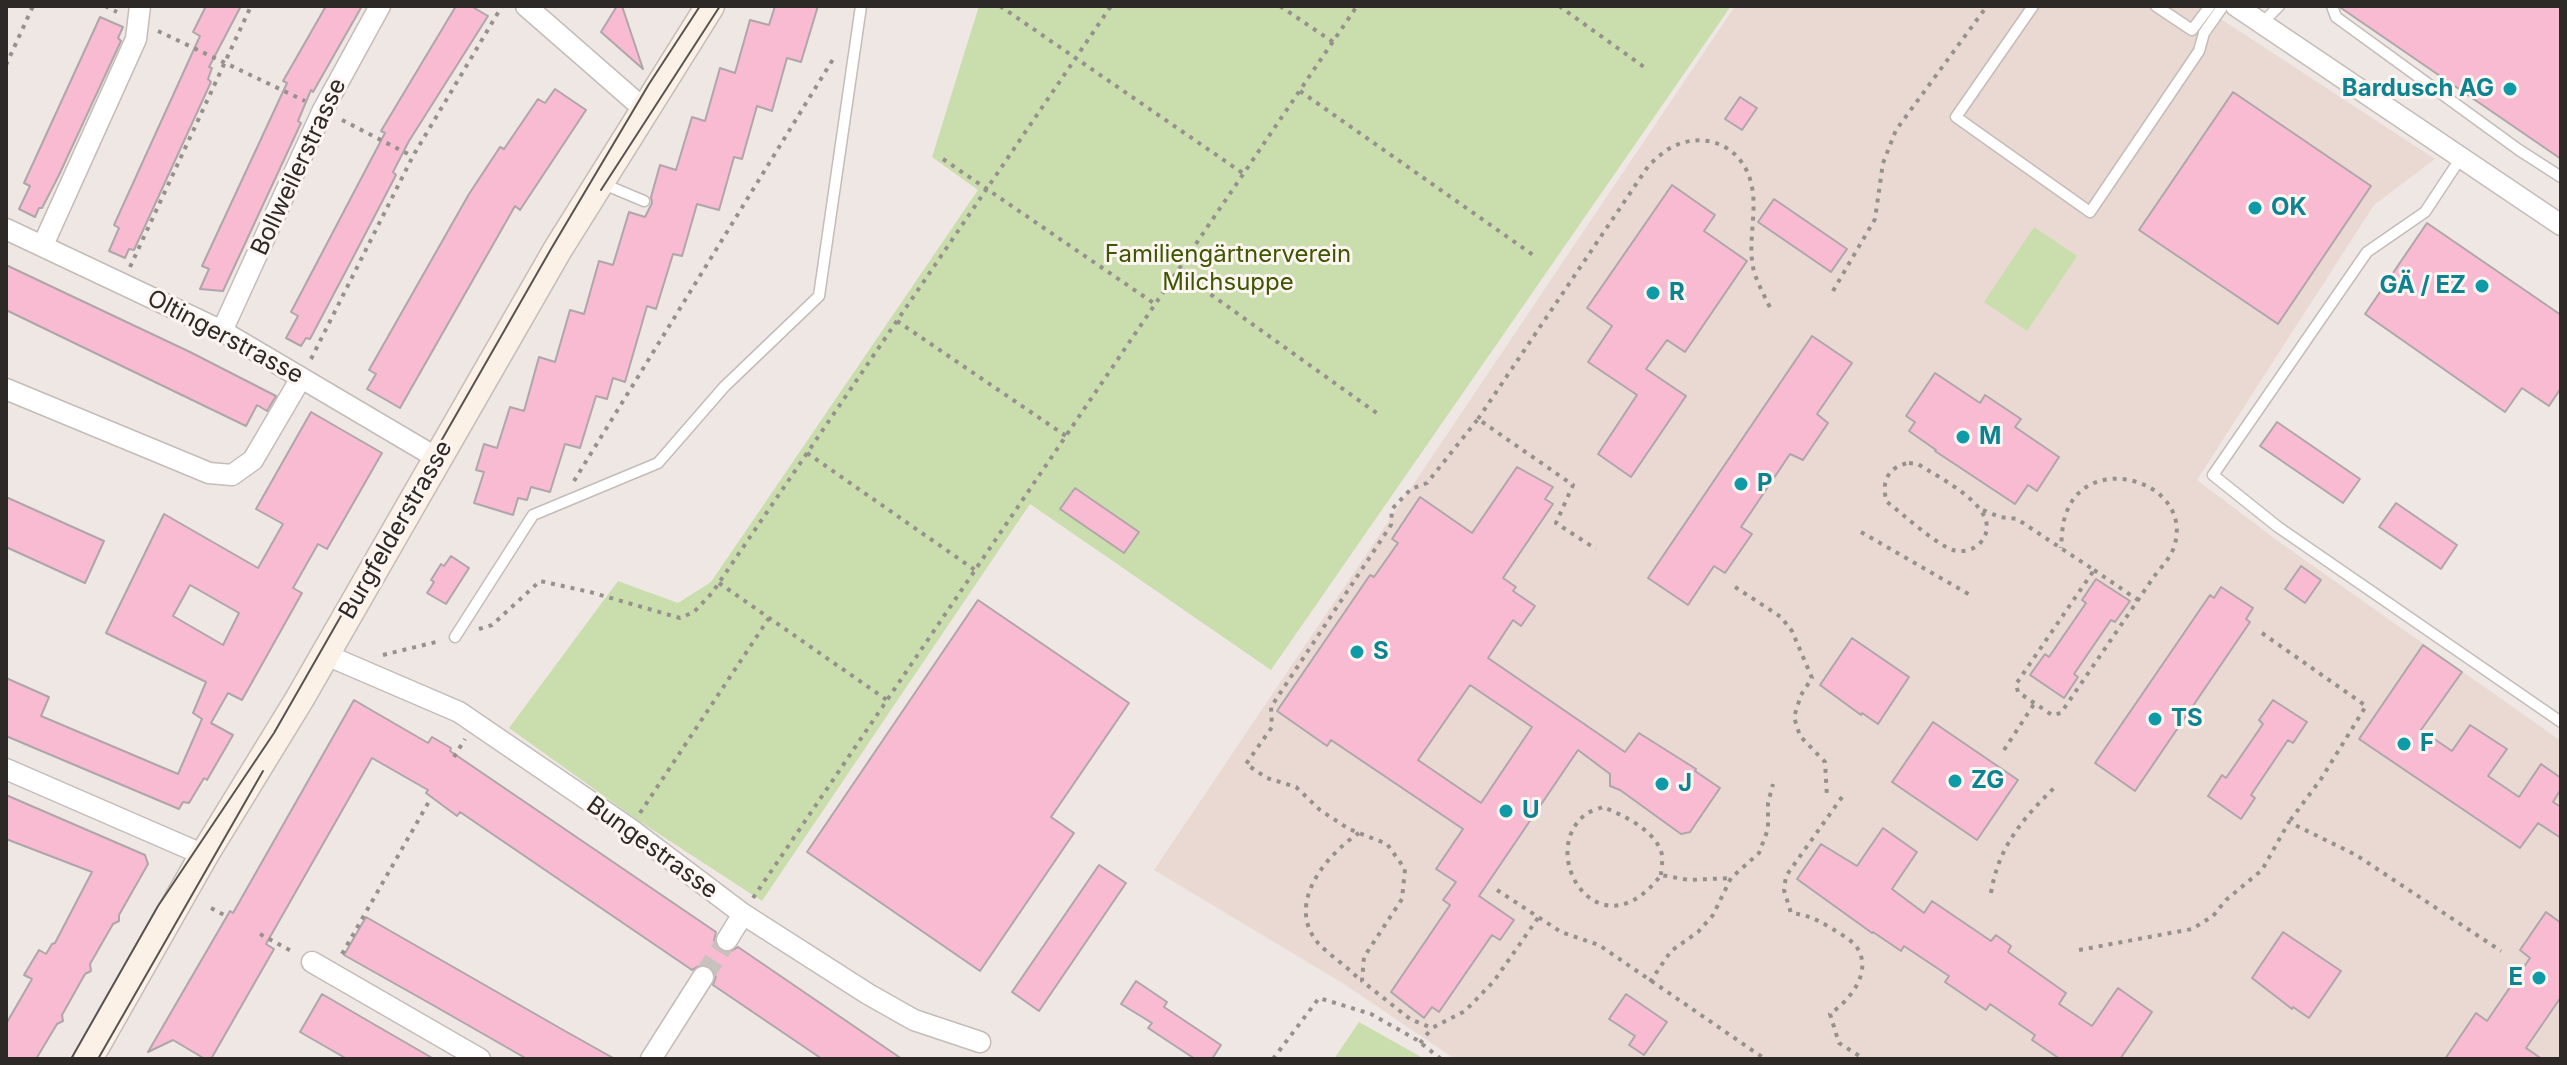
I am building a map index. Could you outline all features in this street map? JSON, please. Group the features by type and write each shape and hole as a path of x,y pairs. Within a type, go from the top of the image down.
{"main road":[{"name":"Burgfelderstrasse","path":"88,1059 204,855 337,659 437,458 599,182 710,6"}],"street":[{"name":"Bollweilerstrasse","path":"222,331 323,110 380,6"},
{"path":"526,6 645,110"},
{"path":"2236,6 2561,225"},
{"path":"43,245 136,39 139,14"},
{"name":"Oltingerstrasse","path":"6,229 222,331 437,458"},
{"path":"6,389 209,473 232,475 253,460 301,378"},
{"name":"Bungestrasse","path":"337,659 459,712 629,828 743,914 868,994 914,1020 980,1042"},
{"path":"6,769 204,855"},
{"path":"727,940 743,914"},
{"path":"312,962 480,1059"},
{"path":"651,1059 703,977"}],"lane":[{"path":"455,637 533,515 658,463 724,387 819,296 861,6"},
{"path":"2033,6 1956,117 2090,212 2199,51 2204,33 2223,6"},
{"path":"2156,6 2192,30 2210,6"},
{"path":"2262,23 2279,6"},
{"path":"2332,6 2336,17 2561,177"},
{"path":"2462,156 2425,212 2367,252 2213,475 2278,527 2561,722"},
{"path":"599,182 644,201"}],"path":[{"path":"6,65 33,6"},
{"path":"105,6 139,14 225,63 413,156"},
{"path":"122,283 251,6"},
{"path":"301,378 413,156 502,6"},
{"path":"1000,6 1244,174"},
{"path":"337,659 455,637 492,625 540,581 680,618 694,612 719,583 1111,6"},
{"path":"1280,6 1333,42"},
{"path":"743,914 1357,6"},
{"path":"1559,6 1644,67"},
{"path":"1833,291 1875,219 1883,163 1896,130 1987,6"},
{"path":"559,504 858,20"},
{"path":"1300,91 1536,257"},
{"path":"1362,981 1364,957 1402,899 1405,869 1387,844 1359,833 1320,810 1296,787 1267,778 1246,764 1272,727 1271,707 1391,525 1392,509 1411,489 1427,483 1478,419 1649,165 1672,147 1696,139 1717,141 1733,151 1747,168 1753,189 1753,269 1772,312"},
{"path":"943,159 1155,304"},
{"path":"1178,271 1378,414"},
{"path":"897,321 1066,436"},
{"path":"1478,419 1573,485 1556,523 1596,549"},
{"path":"807,453 975,570"},
{"path":"1983,510 1987,526 1981,542 1968,550 1951,549 1887,502 1884,484 1893,469 1901,464 1918,464 1983,510 2000,517 2017,519 2138,600"},
{"path":"2061,548 2067,510 2086,487 2100,480 2116,477 2150,485 2173,512 2176,529 2174,547 2165,563 2061,713 2052,715 2018,692 2016,684 2094,570"},
{"path":"1861,532 1972,596"},
{"path":"719,583 887,700"},
{"path":"1735,587 1781,617 1792,631 1812,678 1801,695 1794,717 1800,736 1825,762 1827,797"},
{"path":"629,828 769,618"},
{"path":"2079,950 2167,936 2192,929 2213,916 2226,900 2262,870 2289,822 2321,779 2366,706 2262,633"},
{"path":"2004,750 2034,704"},
{"path":"1650,982 1671,951 1698,932 1713,915 1731,878 1759,853 1768,829 1768,803 1773,784"},
{"path":"1991,893 1994,871 2010,838 2022,819 2056,786"},
{"path":"1842,797 1786,876 1784,890 1791,913 1810,915 1850,940 1858,949 1861,968 1858,985 1848,1001 1830,1014 1839,1043 1864,1059"},
{"path":"331,973 431,798"},
{"path":"1603,807 1620,814 1649,834 1662,854 1661,875 1649,891 1623,906 1598,905 1580,890 1572,876 1567,854 1572,830 1586,813 1603,807"},
{"path":"2289,822 2356,855 2501,951"},
{"path":"1359,833 1348,840 1312,885 1305,912 1311,934 1320,945 1410,1019 1432,1028"},
{"path":"1661,875 1689,880 1731,878"},
{"path":"1497,890 1561,932 1599,945 1765,1059"},
{"path":"211,908 226,916"},
{"path":"1420,1043 1432,1028 1465,1011 1494,981 1538,918"},
{"path":"260,934 312,962"},
{"path":"1273,1059 1319,998 1371,1014 1441,1059"}],"shaded area":[{"path":"1735,6 2201,6 2435,159 2374,205 2197,480 2561,741 2561,1059 1455,1059 1344,984 1154,870"}],"green space":[{"name":"Familiengärtnerverein Milchsuppe","path":"979,6 1731,6 1271,670 1030,504 762,901 636,819 509,728 618,581 678,603 711,582 978,190 932,157"},
{"path":"2034,227 2077,256 2027,331 1984,302"},
{"path":"1359,1022 1423,1058 1424,1059 1334,1059"}],"building":[{"path":"206,6 241,6 209,67 212,68 208,79 211,82 134,250 129,249 125,258 109,251 119,228 114,225 200,36 193,32"},
{"path":"326,6 362,6 313,92 311,90 298,121 301,123 223,291 200,289 209,269 202,266 287,83 283,81"},
{"path":"456,6 471,6 488,16 409,141 393,172 396,175 347,269 310,339 306,338 301,346 286,338 298,316 291,312 385,133 381,131"},
{"path":"617,6 622,6 643,69 601,32"},
{"path":"775,6 818,6 801,62 787,58 772,111 757,106 742,159 734,157 719,210 697,204 682,256 673,254 656,309 647,306 625,382 613,378 607,399 596,396 580,448 565,444 550,492 531,487 527,500 518,498 513,515 474,503 484,472 476,470 484,444 497,448 510,407 524,411 539,357 555,362 570,310 584,314 599,261 613,265 629,212 645,217 652,203 660,165 676,170 692,117 705,121 720,68 735,73 750,20 769,25"},
{"name":"Bardusch AG","path":"2561,6 2561,159 2341,8"},
{"path":"100,17 123,27 118,38 121,41 59,175 35,217 19,209 30,186 24,183"},
{"path":"555,89 586,110 520,210 515,206 400,408 367,389 376,374 369,370 469,194 500,147 504,149 538,99 545,103"},
{"name":"OK","path":"2233,92 2371,186 2278,324 2139,230"},
{"path":"1740,97 1757,108 1742,130 1725,119"},
{"name":"R","path":"1672,185 1715,215 1704,231 1747,261 1685,352 1667,340 1646,369 1686,396 1631,477 1598,454 1637,395 1588,362 1612,326 1587,308"},
{"path":"1774,199 1847,249 1831,272 1758,222"},
{"path":"2427,223 2561,315 2561,388 2549,406 2522,388 2505,412 2365,314"},
{"path":"6,265 276,396 267,411 257,405 246,426 6,310"},
{"name":"P","path":"1812,336 1852,363 1817,414 1828,423 1803,460 1790,454 1741,527 1752,534 1725,573 1714,566 1688,605 1648,578"},
{"name":"M","path":"1935,373 1980,403 1985,395 2021,419 2015,427 2059,457 2037,491 2028,485 2015,504 1909,431 1915,422 1906,416"},
{"path":"311,412 382,453 327,549 318,544 293,588 302,593 242,700 228,693 211,723 233,735 207,780 204,778 189,803 183,802 179,809 6,736 6,678 49,697 41,716 178,774 202,719 193,713 206,682 106,633 164,514 258,568 283,524 256,509","holes":["190,585 239,613 223,645 173,616"]},
{"path":"2277,422 2360,479 2343,503 2260,446"},
{"path":"1517,467 1553,487 1545,499 1553,504 1503,578 1516,587 1513,591 1535,606 1521,626 1513,620 1488,658 1625,752 1639,733 1720,788 1690,832 1681,834 1610,786 1610,774 1578,750 1479,896 1514,920 1500,940 1492,935 1439,1012 1432,1007 1424,1018 1391,992 1450,905 1443,900 1456,882 1436,869 1463,829 1331,740 1327,746 1277,711 1370,575 1374,577 1398,543 1392,539 1420,497 1472,533","holes":["1470,685 1532,727 1481,803 1418,760"]},
{"path":"1075,488 1139,532 1124,553 1060,509"},
{"path":"6,497 104,541 85,583 6,547"},
{"path":"2396,503 2457,545 2441,569 2379,527"},
{"path":"451,556 469,568 446,604 427,593 441,564 444,566"},
{"path":"2301,566 2321,580 2305,603 2285,589"},
{"path":"2096,579 2130,601 2115,622 2111,620 2074,674 2078,677 2064,698 2030,675 2045,654 2049,657 2086,603 2082,600"},
{"name":"TS","path":"2221,587 2253,608 2246,619 2250,622 2135,791 2095,763 2210,595 2214,598"},
{"path":"978,600 1129,703 1051,817 1074,833 980,971 807,852"},
{"path":"1852,638 1909,677 1878,724 1820,685"},
{"name":"F","path":"2423,645 2462,672 2421,730 2452,751 2470,725 2507,749 2488,776 2519,797 2541,764 2561,778 2561,789 2553,802 2561,807 2561,838 2538,823 2520,848 2359,739"},
{"path":"354,700 428,743 432,737 451,748 450,751 716,932 714,940 720,951 727,953 738,947 902,1059 822,1059 713,985 716,977 711,967 703,964 692,970 460,812 457,816 426,793 428,790 372,758 266,944 274,949 211,1059 205,1059 173,1040 148,1052 230,911 233,913"},
{"path":"2273,700 2307,722 2293,743 2288,740 2251,795 2255,798 2241,819 2208,796 2222,775 2226,778 2263,724 2259,720"},
{"name":"ZG","path":"1933,722 2018,780 1977,840 1892,782"},
{"path":"6,795 145,855 148,864 119,915 119,921 113,924 90,964 91,971 85,974 62,1015 63,1021 57,1024 36,1059 6,1059 6,1024 32,979 24,975 39,950 46,954 55,943 92,872 6,839"},
{"path":"1883,828 1917,852 1892,889 1924,913 1932,901 1991,941 1996,935 2011,946 2008,952 2066,993 2059,1004 2092,1026 2118,988 2152,1012 2120,1059 2060,1059 2032,1040 2035,1035 1990,1004 1986,1010 1945,982 1949,976 1904,946 1901,951 1872,933 1797,879 1821,844 1857,866"},
{"path":"1099,865 1126,883 1039,1011 1012,992"},
{"name":"E","path":"2546,912 2561,923 2561,997 2526,1048 2542,1059 2445,1059 2476,1013 2487,1021 2530,958 2520,950"},
{"path":"366,917 615,1059 527,1059 344,955"},
{"path":"2283,932 2341,971 2309,1018 2252,978"},
{"path":"1136,981 1167,1002 1164,1007 1221,1045 1212,1059 1195,1059 1148,1028 1152,1023 1121,1004"},
{"path":"322,994 434,1059 347,1059 300,1032"},
{"path":"1626,994 1667,1022 1644,1055 1629,1045 1635,1036 1609,1019"}],"tunnel":[{"path":"703,977 727,940"}],"tram line":[{"path":"71,1059 158,906 274,733 551,249 649,84 700,6"},
{"path":"601,190 720,6"},
{"path":"98,1059 263,771"}],"place":[{"name":"Bardusch AG","path":"2510,89"},
{"name":"OK","path":"2255,208"},
{"name":"GÄ / EZ","path":"2482,286"},
{"name":"R","path":"1653,293"},
{"name":"M","path":"1963,437"},
{"name":"P","path":"1741,484"},
{"name":"S","path":"1357,652"},
{"name":"TS","path":"2155,719"},
{"name":"F","path":"2404,744"},
{"name":"ZG","path":"1955,781"},
{"name":"J","path":"1662,784"},
{"name":"U","path":"1506,811"},
{"name":"E","path":"2539,978"}]}
